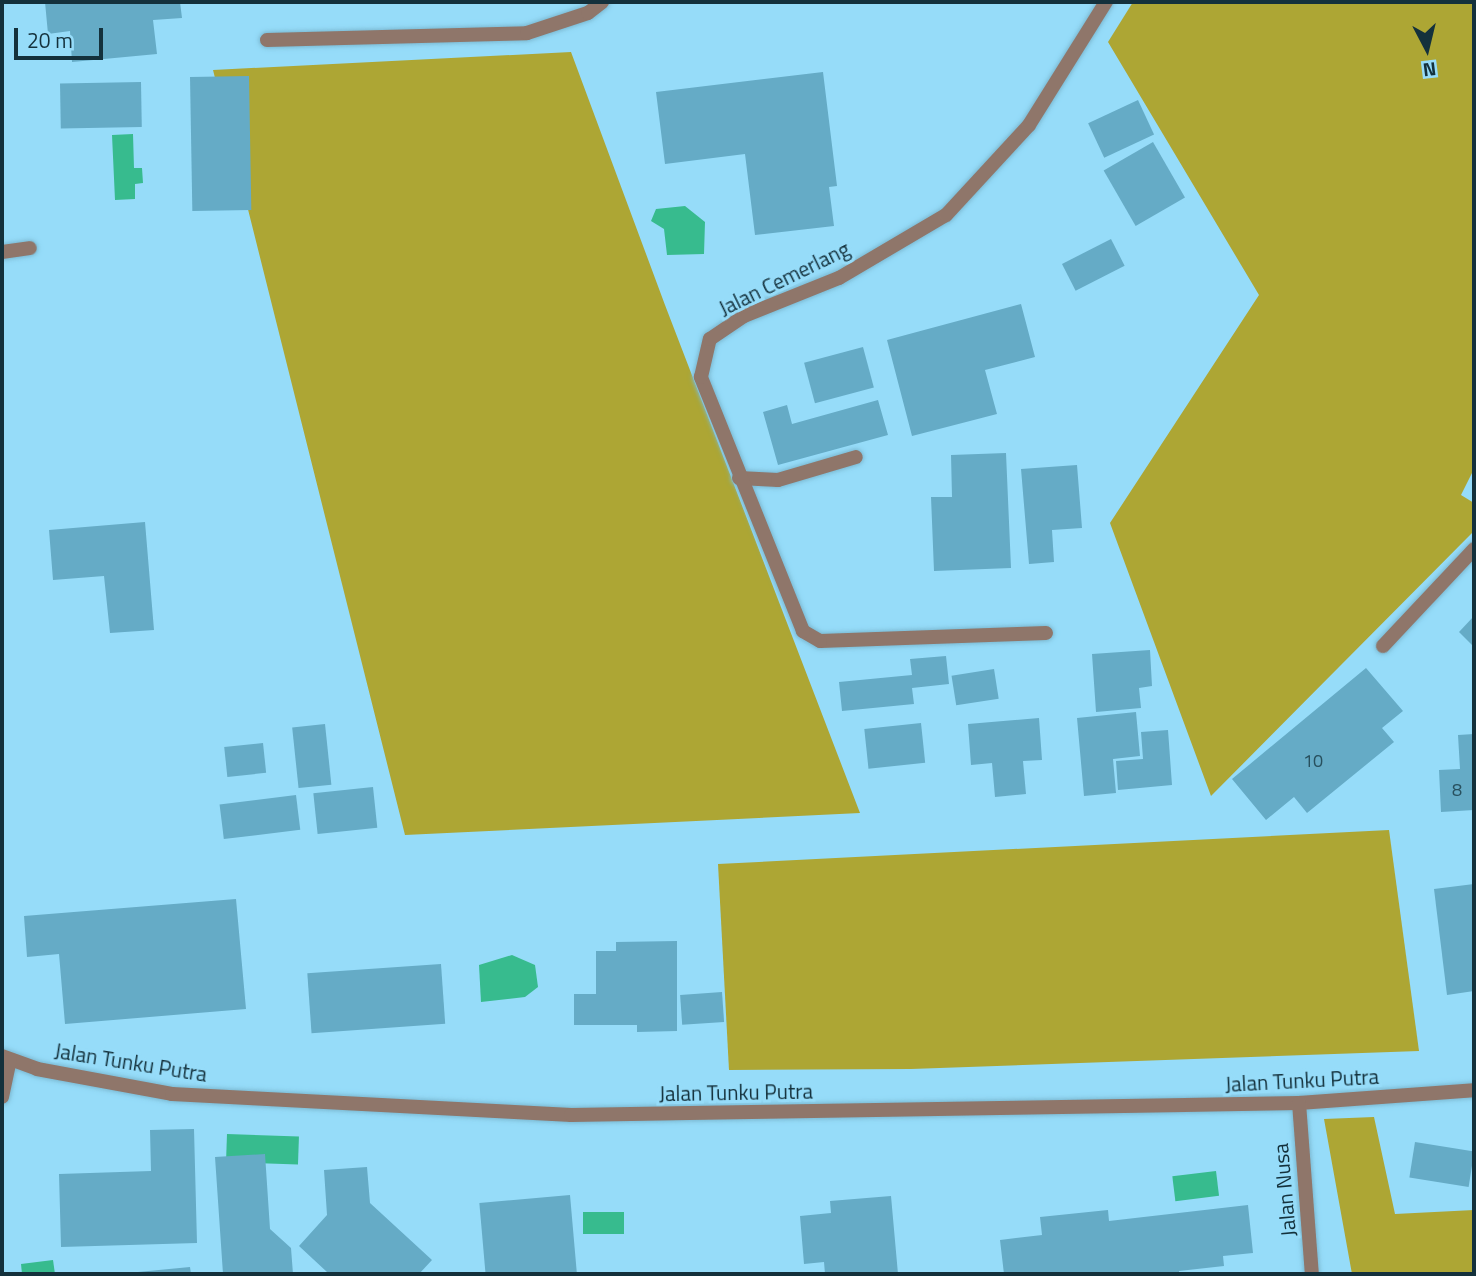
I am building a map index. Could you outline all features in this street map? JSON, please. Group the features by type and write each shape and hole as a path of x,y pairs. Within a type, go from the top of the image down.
{"street":[{"path":"267,40 527,33 588,12 602,2"},
{"name":"Jalan Cemerlang","path":"1046,633 820,641 803,631 739,478 701,377 710,339 744,316 839,278 946,215 1028,125 1106,2"},
{"path":"2,252 30,248"},
{"path":"739,478 778,480 856,457"},
{"path":"1383,646 1474,549"},
{"path":"2,1097 6,1058"},
{"name":"Jalan Tunku Putra","path":"6,1058 172,1094 571,1115 1298,1103 1474,1090"},
{"name":"Jalan Nusa","path":"1298,1103 1312,1274"}],"shaded area":[{"path":"1133,2 1474,2 1474,469 1461,495 1474,503 1474,531 1211,796 1110,523 1259,295 1108,42"},
{"path":"571,52 860,813 405,835 213,70"},
{"path":"133,134 134,168 142,168 143,183 135,184 135,199 115,200 112,135"},
{"path":"685,206 705,222 704,254 667,255 664,229 651,221 656,209"},
{"path":"1389,830 1419,1051 911,1069 729,1070 718,864"},
{"path":"512,955 535,965 538,987 525,997 481,1002 479,965"},
{"path":"1374,1117 1395,1214 1474,1210 1474,1274 1352,1274 1324,1119"},
{"path":"227,1134 299,1137 298,1164 226,1162"},
{"path":"1216,1171 1219,1196 1175,1201 1172,1176"},
{"path":"583,1212 624,1212 624,1234 583,1234"},
{"path":"53,1260 55,1274 22,1274 21,1264"}],"building":[{"path":"45,2 180,2 182,18 153,20 157,54 72,62 70,31 48,34"},
{"path":"823,72 837,186 829,187 834,226 755,235 745,154 665,164 656,92"},
{"path":"249,76 251,210 192,211 190,77"},
{"path":"141,82 142,127 61,128 60,83"},
{"path":"1138,100 1154,134 1104,158 1088,123"},
{"path":"1153,142 1185,197 1136,226 1104,170"},
{"path":"1111,239 1125,266 1076,291 1062,264"},
{"path":"1021,304 1035,357 985,370 997,414 912,436 887,340"},
{"path":"863,347 874,388 815,403 804,363"},
{"path":"878,400 888,435 778,465 763,412 787,405 792,424"},
{"path":"1006,453 1011,568 934,571 931,497 952,497 951,455"},
{"path":"1077,465 1082,528 1052,530 1054,562 1029,564 1021,469"},
{"path":"145,522 154,630 110,633 104,576 53,580 49,530"},
{"path":"1474,616 1474,647 1459,632"},
{"path":"1150,650 1152,686 1139,688 1141,708 1096,712 1092,654"},
{"path":"946,656 949,684 912,688 914,704 842,711 839,682 912,675 910,659"},
{"path":"1366,668 1403,711 1382,728 1394,742 1307,813 1294,797 1266,820 1232,779"},
{"path":"994,669 999,699 956,705 952,676"},
{"path":"1136,712 1140,756 1113,759 1116,793 1084,796 1077,718"},
{"path":"1039,718 1042,760 1023,761 1026,794 995,797 992,763 971,765 968,724"},
{"path":"921,723 925,763 868,769 864,729"},
{"path":"325,724 331,785 299,788 292,727"},
{"path":"1168,730 1172,785 1118,790 1116,761 1143,759 1141,732"},
{"path":"1474,734 1474,810 1441,812 1439,770 1460,769 1458,735"},
{"path":"263,743 266,773 227,777 224,747"},
{"path":"373,787 377,828 318,834 313,793"},
{"path":"296,795 300,830 224,839 220,804"},
{"path":"1474,884 1474,991 1447,995 1434,889"},
{"path":"236,899 246,1009 65,1024 59,954 27,957 24,916"},
{"path":"677,941 677,1031 637,1032 637,1025 574,1025 574,994 596,994 596,951 616,951 616,942"},
{"path":"441,964 445,1024 312,1033 307,973"},
{"path":"722,992 724,1022 682,1025 680,995"},
{"path":"194,1129 197,1243 61,1247 59,1174 151,1171 150,1130"},
{"path":"1415,1142 1474,1151 1469,1187 1409,1178"},
{"path":"265,1154 270,1229 291,1248 293,1274 223,1274 215,1157"},
{"path":"367,1167 370,1203 432,1260 419,1274 321,1274 327,1272 299,1246 327,1215 324,1170"},
{"path":"570,1195 577,1274 486,1274 479,1203"},
{"path":"891,1196 898,1274 825,1274 824,1262 804,1264 800,1216 831,1213 830,1201"},
{"path":"1248,1205 1253,1253 1223,1256 1224,1266 1179,1271 1179,1274 1004,1274 1000,1240 1042,1235 1040,1217 1108,1210 1109,1221"},
{"path":"190,1267 191,1274 138,1274 138,1272"}]}
